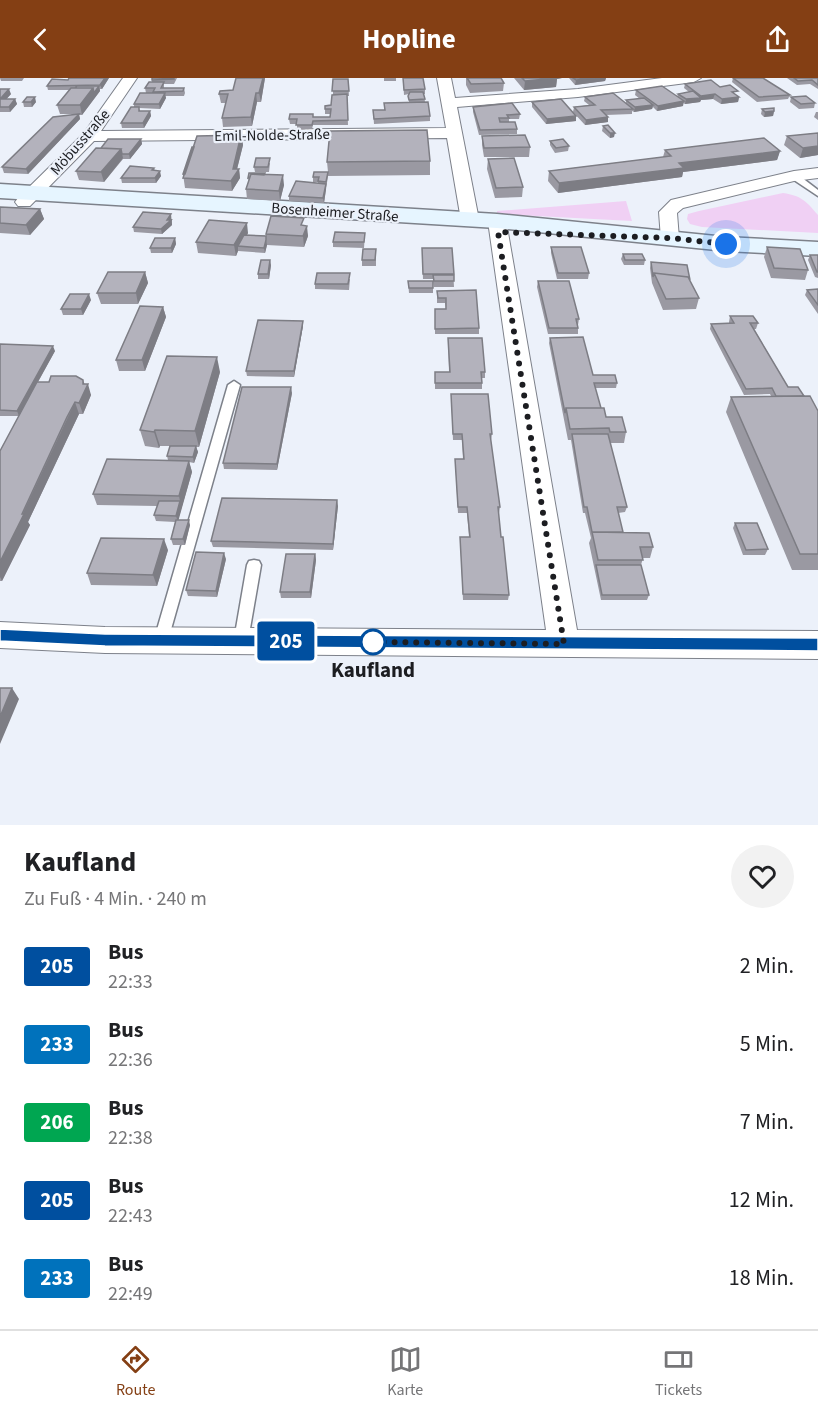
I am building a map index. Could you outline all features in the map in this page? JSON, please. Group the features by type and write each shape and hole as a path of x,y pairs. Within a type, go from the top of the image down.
{"street":[{"name":"Möbusstraße","path":"28,197 90,136 130,78"},
{"path":"444,78 470,220"},
{"path":"449,103 567,94 694,78"},
{"name":"Emil-Nolde-Straße","path":"90,136 454,133"},
{"path":"670,238 668,212 677,204 794,176 818,173"},
{"name":"Bosenheimer Straße","path":"0,191 28,197 818,249"},
{"name":"Bosenheimer Straße","path":"0,200 28,197 470,220 498,227"},
{"path":"498,227 564,644"},
{"path":"0,635 105,640 813,648"}],"lane":[{"path":"794,176 818,194"},
{"path":"161,640 234,385"},
{"path":"241,640 254,565"}],"shaded area":[{"path":"783,193 799,198 814,210 818,215 818,233 702,227 690,224 687,219 688,214 699,211"},
{"path":"626,201 632,221 497,214 497,211"}],"building":[{"path":"69,78 105,78 100,85 47,86 52,79 68,80"},
{"path":"152,78 174,78 174,79 152,80"},
{"path":"236,78 263,78 259,93 256,93 251,117 222,118 228,94 219,94 220,91 233,90"},
{"path":"403,78 423,78 425,89 404,90"},
{"path":"467,78 501,78 504,83 471,84"},
{"path":"522,78 557,78 525,81"},
{"path":"733,78 763,78 790,95 759,97"},
{"path":"794,78 818,78 818,85 812,80 798,81"},
{"path":"333,79 348,79 349,91 332,91"},
{"path":"711,80 720,87 730,85 738,91 732,92 739,97 722,99 715,94 701,96 685,84"},
{"path":"149,82 164,82 161,88 184,88 183,91 153,92 155,88 145,88"},
{"path":"77,86 99,86 94,93 93,88 75,88"},
{"path":"662,86 684,101 658,106 636,90"},
{"path":"71,88 93,88 80,105 57,105"},
{"path":"0,89 9,89 0,99"},
{"path":"693,91 701,98 686,99 678,94"},
{"path":"410,92 423,92 425,99 409,100"},
{"path":"140,93 165,93 159,104 134,104"},
{"path":"613,93 633,109 601,110 608,117 586,120 574,107 595,105 585,97"},
{"path":"347,94 348,120 313,121 312,125 296,125 297,119 289,119 290,114 330,117 331,109 325,109 325,106 331,105 332,95"},
{"path":"806,96 815,103 801,104 791,97"},
{"path":"27,97 35,97 31,102 23,102"},
{"path":"644,98 653,105 635,107 626,100"},
{"path":"0,99 15,99 9,107 0,107"},
{"path":"561,99 576,116 547,119 532,102"},
{"path":"428,102 430,116 374,119 373,110 385,110 384,103"},
{"path":"512,103 520,114 507,115 509,118 499,118 500,122 515,122 517,129 480,130 473,107"},
{"path":"131,107 139,107 139,111 150,111 143,123 121,123"},
{"path":"774,108 774,111 765,112 762,109"},
{"path":"79,114 26,169 2,167 53,117"},
{"path":"608,125 615,133 610,133 603,126"},
{"path":"427,130 430,161 327,162 330,131"},
{"path":"818,133 818,146 803,148 787,136"},
{"path":"241,135 233,169 239,169 231,181 183,178 197,136"},
{"path":"525,135 530,147 484,148 482,136"},
{"path":"764,138 780,151 679,163 684,168 559,183 549,171 671,156 665,150"},
{"path":"108,139 141,139 129,154 122,154 121,149 101,148"},
{"path":"563,139 569,146 556,148 550,141"},
{"path":"192,147 194,147 185,174 183,174"},
{"path":"96,148 121,149 101,172 76,171"},
{"path":"256,158 270,158 268,167 254,167"},
{"path":"514,158 523,187 496,188 488,159"},
{"path":"130,166 154,168 152,170 160,171 155,178 121,178"},
{"path":"314,172 328,172 326,182 318,181 319,177 313,177"},
{"path":"249,173 265,173 264,175 251,174 248,178"},
{"path":"251,174 283,175 279,191 246,189"},
{"path":"296,181 326,184 323,198 289,196"},
{"path":"0,207 40,209 26,225 0,223"},
{"path":"143,212 171,214 167,220 171,220 161,229 133,227"},
{"path":"271,216 304,218 301,225 307,226 303,236 266,234"},
{"path":"209,220 247,223 234,245 196,242"},
{"path":"335,232 365,233 364,242 333,242"},
{"path":"244,235 266,236 264,248 238,246"},
{"path":"155,238 175,238 171,248 150,248"},
{"path":"551,247 581,247 589,273 558,273"},
{"path":"767,247 800,249 808,270 774,268"},
{"path":"422,248 452,248 454,274 423,274"},
{"path":"363,249 376,249 375,260 362,260"},
{"path":"623,254 642,254 645,260 625,260"},
{"path":"810,255 818,255 818,272 817,272"},
{"path":"261,260 270,260 268,274 258,274"},
{"path":"651,262 687,265 690,280 688,277 654,273 653,277"},
{"path":"108,272 145,272 136,293 97,293"},
{"path":"317,273 350,273 348,284 315,284"},
{"path":"654,273 688,277 699,298 666,299"},
{"path":"433,275 454,275 454,281 434,281"},
{"path":"408,281 433,281 433,288 409,288"},
{"path":"538,281 569,281 579,319 576,319 578,328 549,328"},
{"path":"818,289 818,305 807,290"},
{"path":"476,290 479,328 435,329 435,309 446,309 446,298 438,298 437,291"},
{"path":"70,294 89,294 81,309 61,309"},
{"path":"140,306 163,307 142,360 116,360"},
{"path":"730,316 753,316 758,323 750,323 788,387 798,387 804,396 776,396 772,388 746,389 711,324 734,323"},
{"path":"258,320 303,321 294,371 246,371"},
{"path":"583,337 593,375 615,375 617,383 594,383 601,408 566,408 565,413 550,338"},
{"path":"448,338 482,338 485,372 481,372 482,383 435,383 435,372 450,372"},
{"path":"0,344 53,346 17,411 0,410"},
{"path":"167,356 217,357 195,431 140,430"},
{"path":"51,376 76,376 83,380 83,384 88,384 79,403 75,402 67,417 0,562 0,451 37,382 49,382"},
{"path":"242,387 291,387 277,464 223,463"},
{"path":"451,394 488,394 492,434 490,434 509,595 463,594 460,537 470,537 467,507 458,507 455,459 464,459 462,434 453,434"},
{"path":"810,396 818,411 818,554 800,554 731,397"},
{"path":"566,408 604,408 606,417 622,417 626,432 610,432 609,428 570,429"},
{"path":"572,434 608,434 627,507 617,507 623,532 592,532 587,507 584,507"},
{"path":"170,446 196,446 193,457 167,456"},
{"path":"107,459 189,461 179,496 93,494"},
{"path":"222,498 337,500 333,544 211,541"},
{"path":"159,501 180,501 176,516 154,515"},
{"path":"176,520 189,520 183,539 171,539"},
{"path":"735,523 757,523 768,549 746,550"},
{"path":"592,532 649,533 653,547 640,547 643,560 598,560"},
{"path":"101,538 164,539 153,575 87,573"},
{"path":"196,552 224,553 216,591 186,590"},
{"path":"286,554 315,554 310,592 280,592"},
{"path":"596,565 641,565 649,595 602,595"},
{"path":"0,688 12,688 0,717"}],"bus line":[{"name":"205","path":"0,635 105,640 818,645"}],"place":[{"name":"Kaufland","path":"373,642"}],"route":[{"path":"373,642 564,644 498,232 670,238 726,244"}]}
